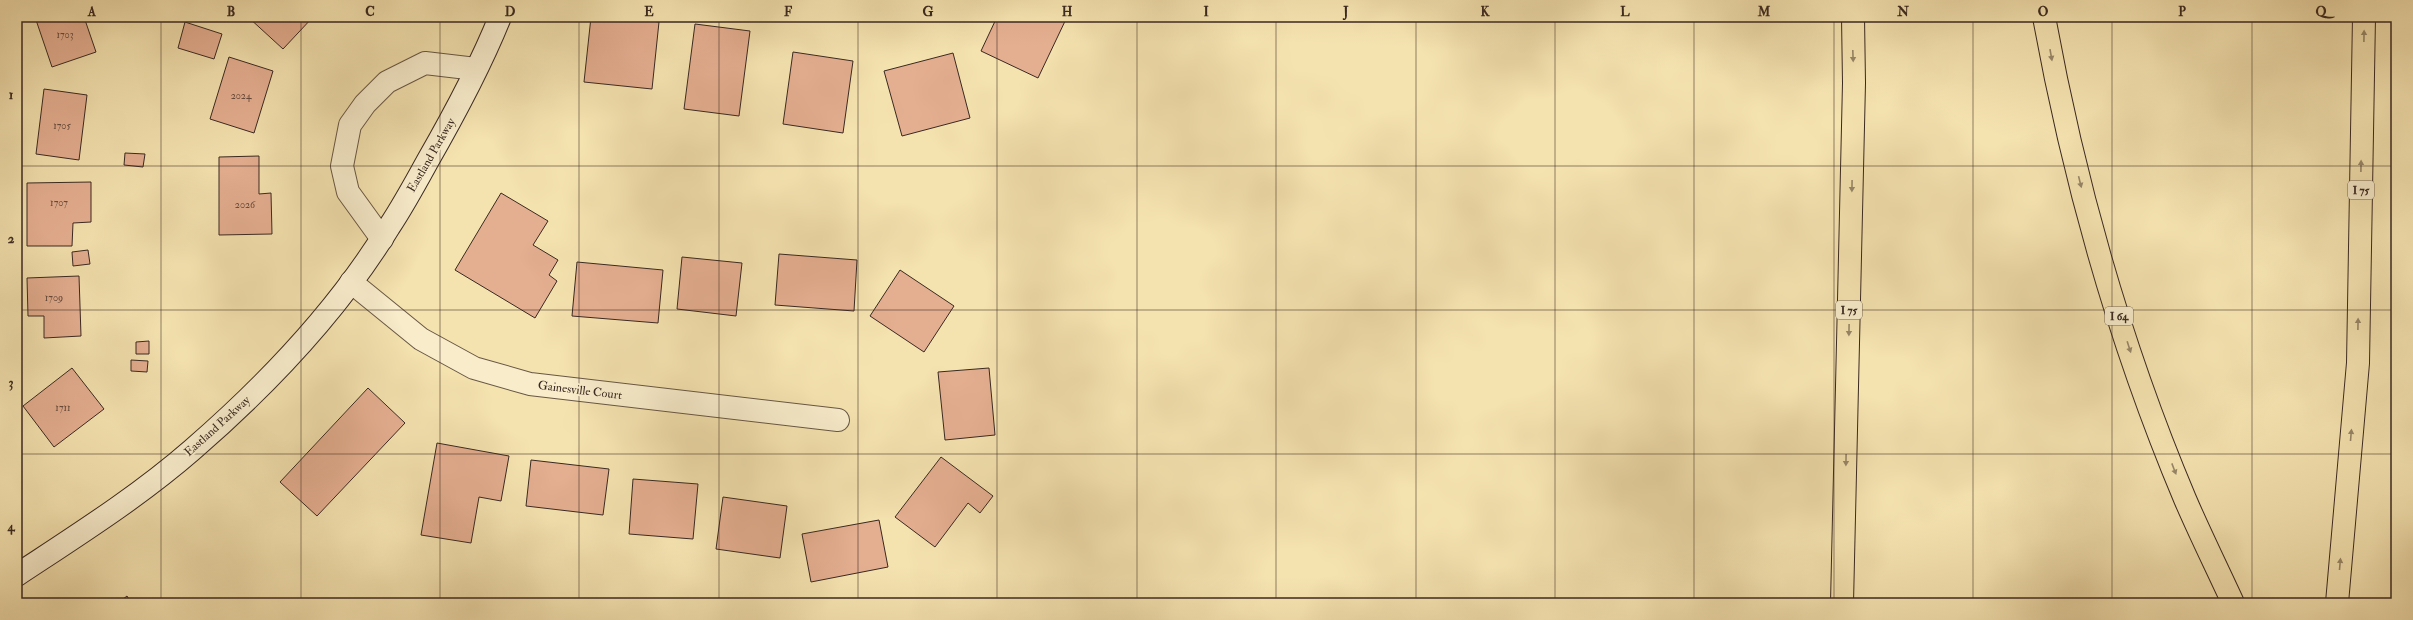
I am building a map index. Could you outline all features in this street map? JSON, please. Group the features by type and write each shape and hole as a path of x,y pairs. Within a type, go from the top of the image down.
{"highway":[{"name":"I 75","path":"1842,603 1854,83 1853,17"},
{"name":"I 64","path":"2044,17 2059,100 2095,241 2138,374 2185,499 2233,603"},
{"name":"I 75","path":"2337,603 2358,363 2364,17"}],"street":[{"name":"Eastland Parkway","path":"17,575 90,526 192,450 271,377 308,337 351,282 382,238 453,117 500,17"},
{"path":"382,238 348,192 342,166 350,125 365,104 387,82 425,63 476,69"},
{"name":"Gainesville Court","path":"351,282 421,339 474,368 530,384 838,420"}],"building":[{"path":"35,17 84,17 96,52 52,67"},
{"path":"248,17 313,17 283,49"},
{"path":"591,17 619,17 659,22 652,89 584,82"},
{"path":"997,17 1067,17 1038,78 981,51"},
{"path":"185,22 222,34 214,59 178,48"},
{"path":"695,24 750,31 739,116 684,109"},
{"path":"793,52 853,61 843,133 783,124"},
{"path":"953,53 970,118 902,136 884,71"},
{"path":"229,57 273,71 254,133 210,119"},
{"path":"44,89 87,95 79,160 36,154"},
{"path":"125,153 145,154 143,167 124,165"},
{"path":"259,156 259,194 271,193 272,234 219,235 219,157"},
{"path":"91,182 91,222 73,223 72,246 27,246 27,183"},
{"path":"501,193 548,221 533,245 558,260 549,275 557,281 535,318 455,270"},
{"path":"88,250 90,264 73,266 72,252"},
{"path":"779,254 857,260 854,311 775,305"},
{"path":"682,257 742,263 736,316 677,309"},
{"path":"577,262 663,270 658,323 572,316"},
{"path":"900,270 954,306 924,352 870,316"},
{"path":"79,276 81,336 44,338 44,316 28,316 27,278"},
{"path":"149,341 149,354 136,354 136,342"},
{"path":"131,360 148,361 147,372 131,371"},
{"path":"72,368 104,409 54,447 23,406"},
{"path":"989,368 995,435 945,440 938,372"},
{"path":"368,388 405,423 317,516 280,482"},
{"path":"437,443 509,456 501,501 479,497 471,543 421,535"},
{"path":"941,457 993,496 980,513 968,503 935,547 895,517"},
{"path":"531,460 609,469 603,515 526,506"},
{"path":"633,479 698,484 693,539 629,534"},
{"path":"723,497 787,506 780,558 716,549"},
{"path":"879,520 888,567 811,582 802,534"},
{"path":"127,596 131,603 118,603"}]}
